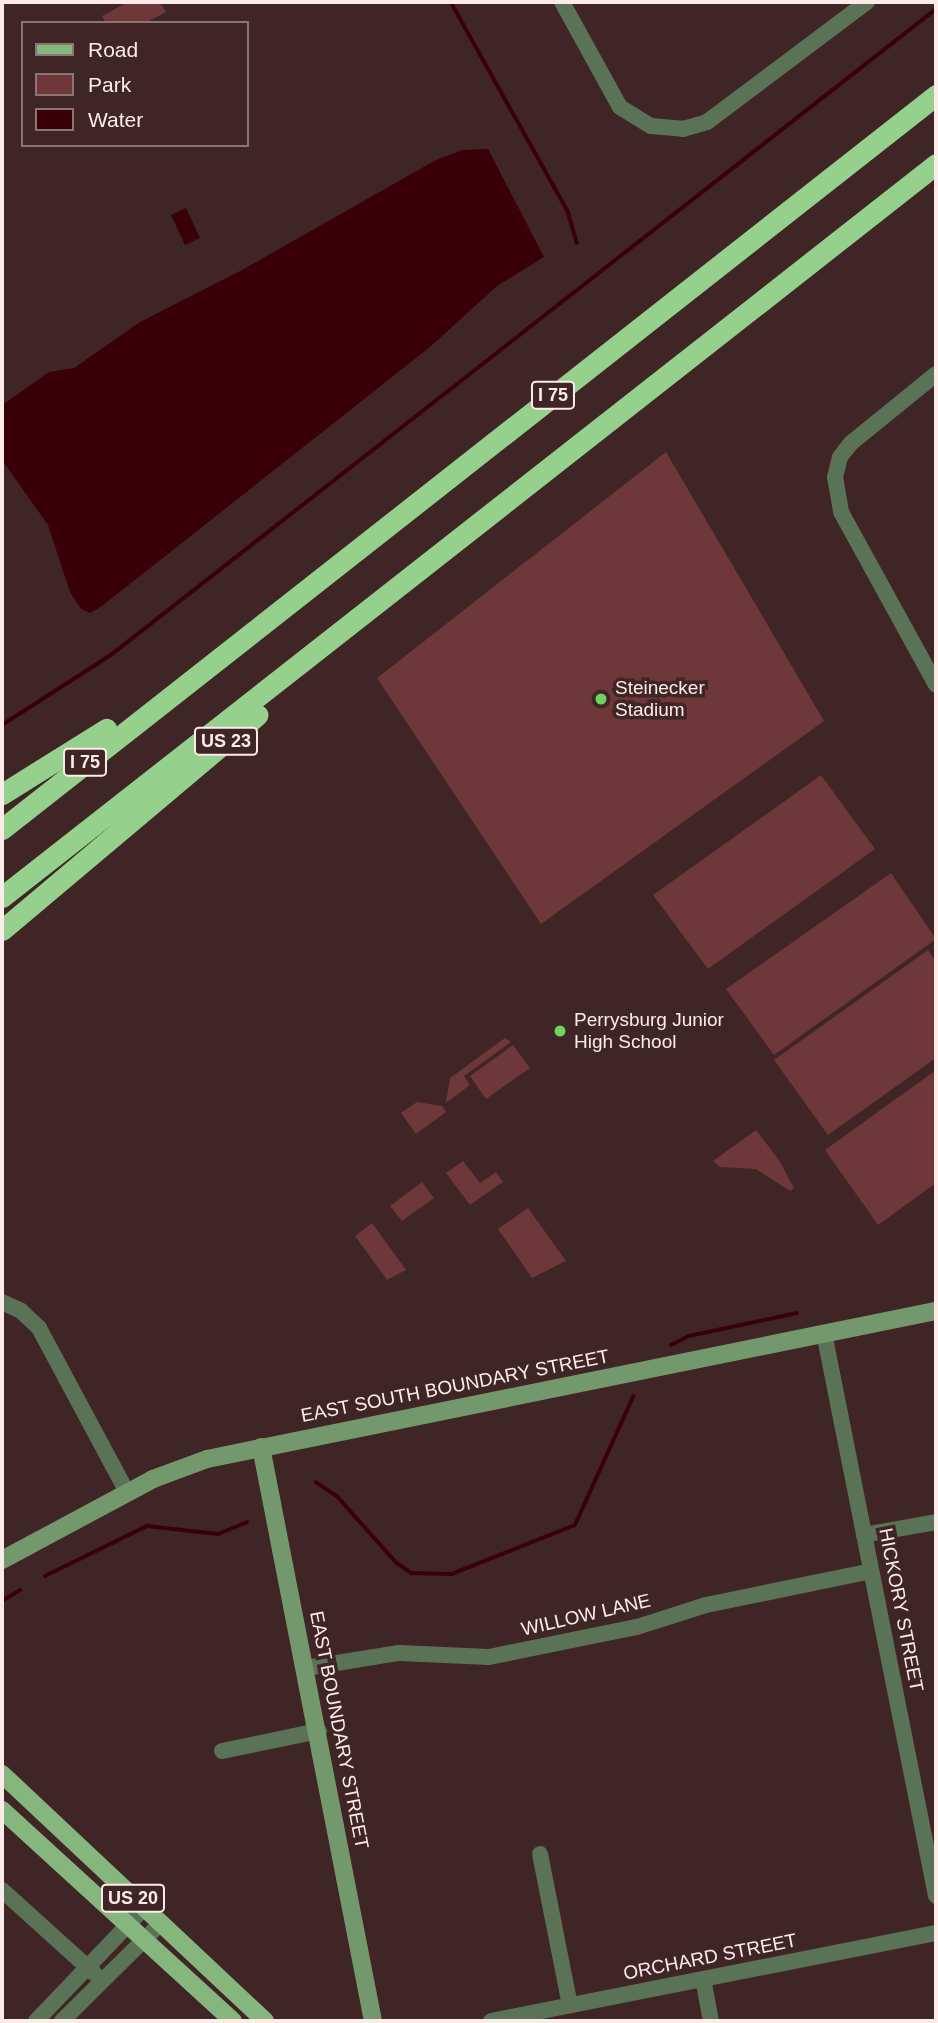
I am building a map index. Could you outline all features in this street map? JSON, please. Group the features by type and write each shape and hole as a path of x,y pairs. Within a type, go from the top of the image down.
{"highway":[{"name":"I 75","path":"2,829 169,695 936,95"},
{"path":"2,897 936,164"},
{"name":"US 23","path":"2,930 448,548"},
{"path":"2,794 124,716 169,695"}],"main road":[{"name":"US 20","path":"2,1774 265,2021"},
{"name":"US 20","path":"2,1810 142,1942 233,2021"}],"street":[{"path":"562,2 620,107 651,126 683,129 707,122 867,2"},
{"path":"936,374 851,443 836,467 835,486 854,538 936,685"},
{"path":"2,1302 21,1311 39,1328 127,1492"},
{"name":"EAST SOUTH BOUNDARY STREET","path":"2,1560 127,1492 180,1467 261,1447 936,1311"},
{"name":"HICKORY STREET","path":"824,1333 936,1896"},
{"name":"EAST BOUNDARY STREET","path":"261,1447 319,1731 373,2021"},
{"path":"864,1535 936,1522"},
{"name":"WILLOW LANE","path":"306,1668 398,1653 489,1657 638,1628 706,1605 871,1571"},
{"path":"222,1751 319,1731"},
{"path":"540,1854 570,2006"},
{"path":"2,1890 102,1980"},
{"path":"36,2021 144,1908"},
{"path":"62,2021 160,1924"},
{"name":"ORCHARD STREET","path":"491,2021 936,1933"},
{"path":"703,1979 711,2021"}],"green space":[{"path":"128,2 160,2 166,12 149,21 105,21 102,16"},
{"name":"Steinecker Stadium","path":"666,452 824,721 541,924 377,678"},
{"path":"821,775 875,849 708,969 653,895"},
{"path":"891,873 936,939 774,1055 726,989"},
{"path":"928,950 936,962 936,1058 828,1135 774,1060"},
{"path":"505,1038 511,1042 464,1076 470,1085 446,1103 450,1078"},
{"path":"513,1045 530,1068 486,1099 470,1076"},
{"path":"936,1070 936,1183 878,1225 825,1150"},
{"path":"417,1102 442,1106 446,1112 416,1134 401,1113"},
{"path":"756,1130 779,1160 794,1188 790,1191 756,1169 720,1167 713,1161"},
{"path":"463,1161 480,1183 496,1172 503,1182 470,1205 446,1173"},
{"path":"422,1182 434,1198 402,1221 390,1206"},
{"path":"528,1208 566,1261 532,1278 498,1229"},
{"path":"372,1223 406,1270 387,1280 355,1236"}],"water":[{"path":"488,149 544,257 497,286 430,347 102,606 90,613 81,609 70,592 48,525 2,460 2,405 49,372 74,368 140,322 242,270 436,160 462,150"},
{"path":"186,208 200,238 185,245 171,215"}],"waterway":[{"path":"451,2 568,211 577,243"},
{"path":"2,725 111,655 936,9"},
{"path":"671,1345 689,1336 797,1313"},
{"path":"316,1482 337,1496 397,1563 412,1573 452,1574 575,1525 633,1397"},
{"path":"45,1576 147,1526 218,1534 247,1522"},
{"path":"2,1601 20,1590"}],"place":[{"name":"Steinecker Stadium","path":"601,699"},
{"name":"Perrysburg Junior High School","path":"560,1031"}]}
